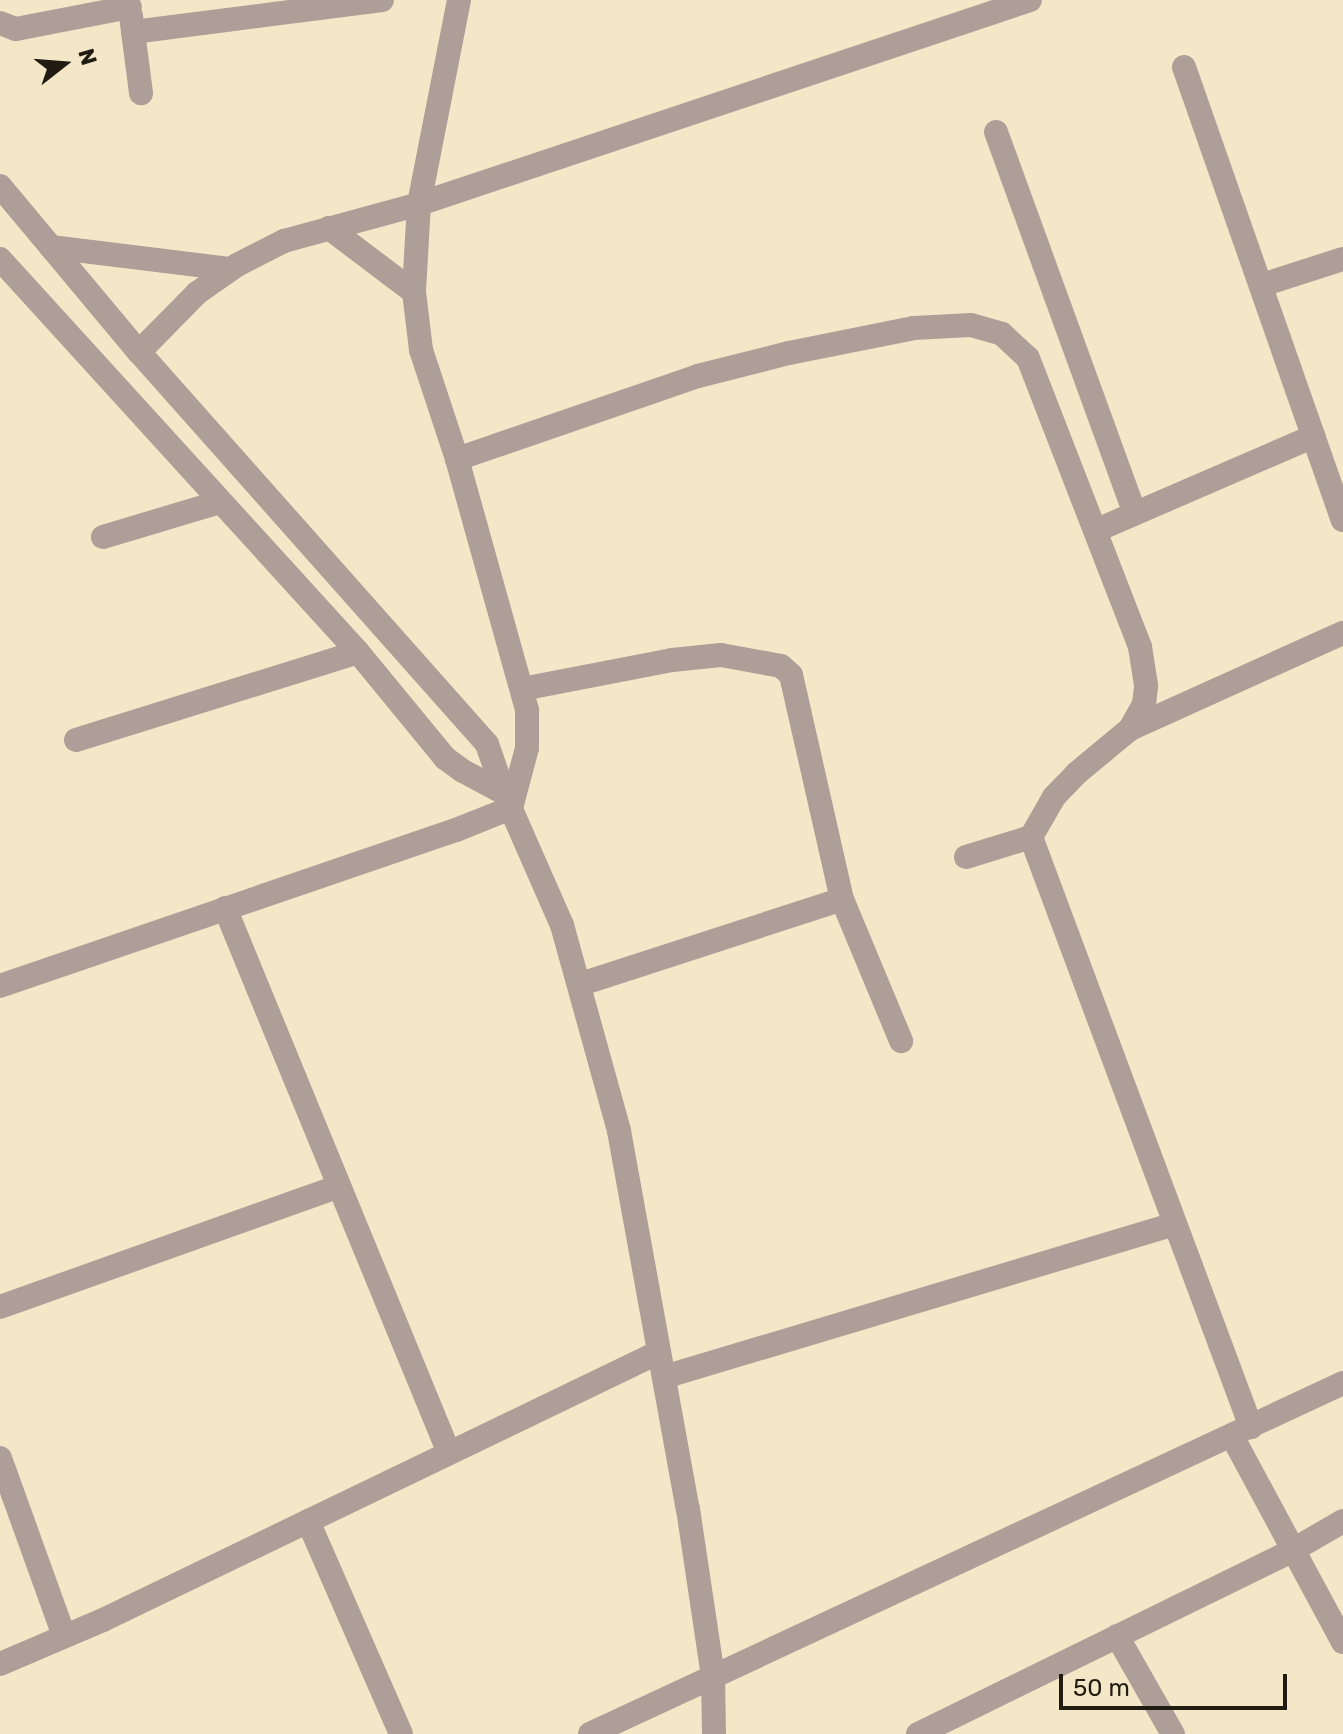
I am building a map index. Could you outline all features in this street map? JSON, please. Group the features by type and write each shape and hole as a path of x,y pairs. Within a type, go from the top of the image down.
{"street":[{"path":"133,32 382,0"},
{"path":"0,986 456,830 508,800 527,748 527,710 457,459 421,350 414,292 419,204 459,0"},
{"path":"139,352 197,293 231,269 284,241 419,204 1030,0"},
{"path":"0,23 16,29 129,3 141,93"},
{"path":"1184,67 1343,520"},
{"path":"996,132 1135,513"},
{"path":"0,186 139,352 487,744 562,925 581,984 619,1131 664,1377 713,1676 714,1734"},
{"path":"329,228 414,292"},
{"path":"51,247 231,269"},
{"path":"0,259 358,652 445,758 508,800"},
{"path":"1262,285 1343,259"},
{"path":"457,459 698,376 914,328 971,325 1002,334 1028,358 1140,647 1146,686 1144,704 1130,729"},
{"path":"1097,530 1314,436"},
{"path":"103,537 220,502"},
{"path":"966,857 1031,837 1054,797 1077,773 1130,729 1343,633"},
{"path":"76,740 358,652"},
{"path":"522,689 672,660 721,655 781,666 791,675 798,694 809,761 842,899 901,1041"},
{"path":"1031,837 1175,1224 1241,1431 1293,1550 1343,1642"},
{"path":"581,984 842,899"},
{"path":"225,908 449,1453"},
{"path":"0,1307 339,1186"},
{"path":"664,1377 1175,1224"},
{"path":"0,1664 308,1521 659,1352"},
{"path":"590,1734 1343,1383"},
{"path":"0,1458 64,1636"},
{"path":"308,1521 401,1734"},
{"path":"918,1734 959,1725 1117,1636 1293,1550 1343,1521"},
{"path":"1117,1636 1173,1734"}]}
